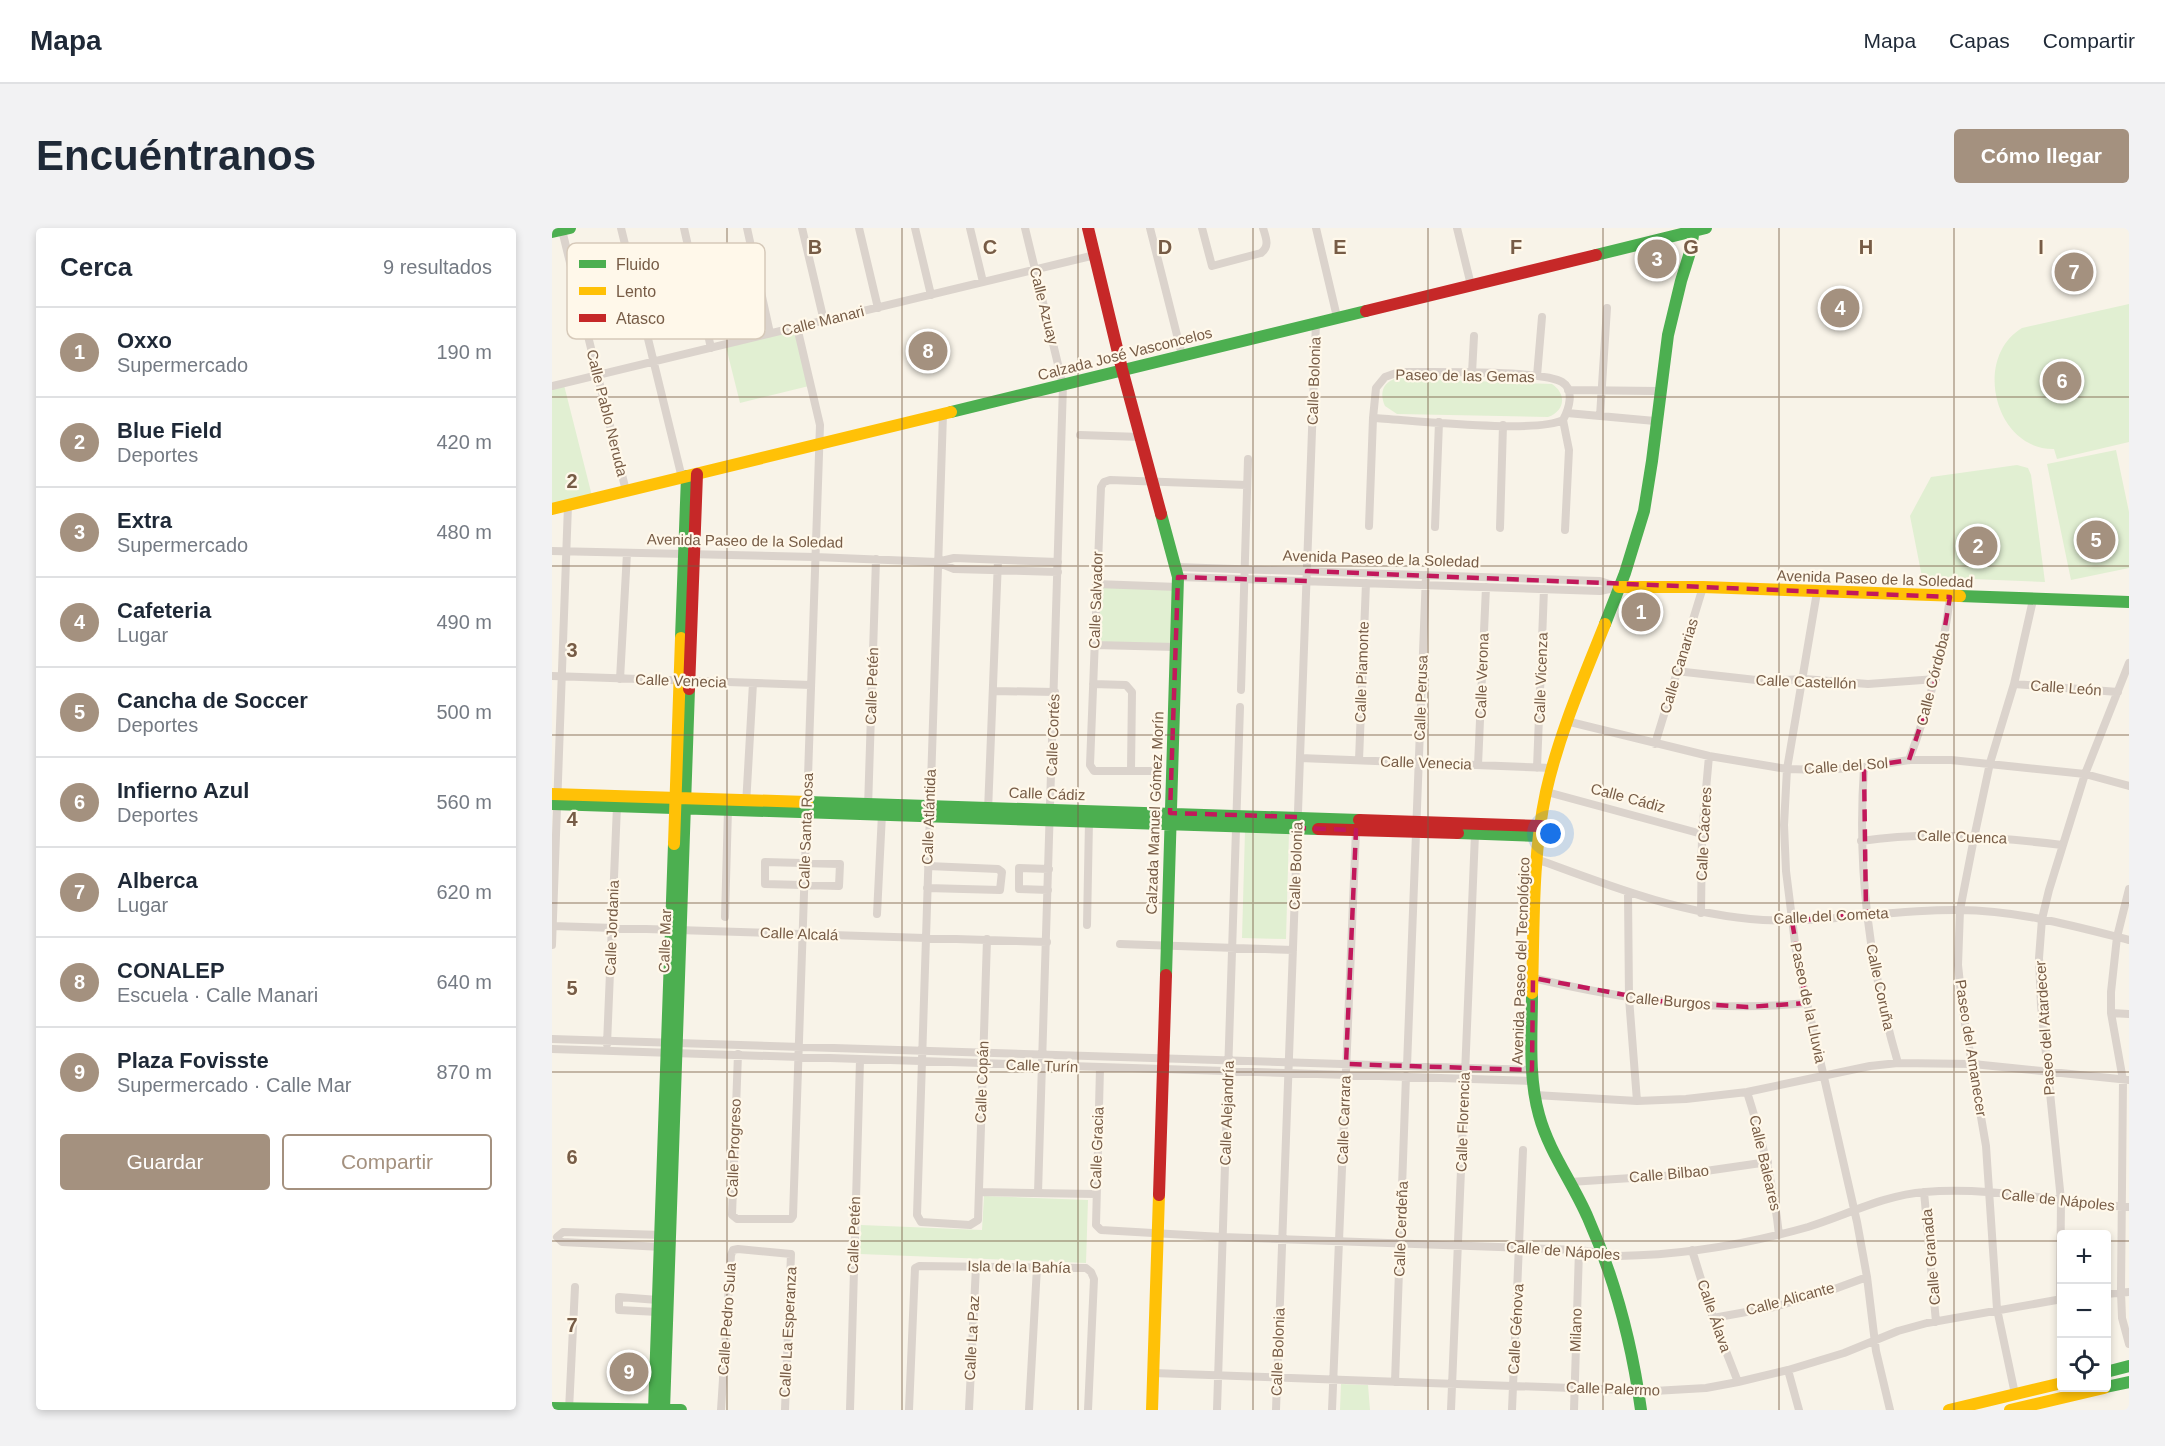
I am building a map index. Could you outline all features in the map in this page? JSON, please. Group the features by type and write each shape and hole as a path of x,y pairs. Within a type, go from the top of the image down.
{"street":[{"path":"621,228 625,243"},
{"path":"684,228 687,243"},
{"path":"747,228 750,243"},
{"path":"802,228 824,321"},
{"path":"859,228 878,308"},
{"path":"915,228 931,295"},
{"path":"970,228 983,282"},
{"name":"Calle Azuay","path":"1025,228 1063,385"},
{"name":"Calzada Manuel Gómez Morín","path":"1088,228 1122,369 1178,577 1152,1410"},
{"path":"1150,228 1182,355"},
{"path":"1202,228 1212,267 1265,250 1267,244 1263,228"},
{"path":"1316,228 1337,317"},
{"path":"1457,228 1471,285"},
{"name":"Calzada José Vasconcelos","path":"552,509 1698,229"},
{"name":"Avenida Paseo del Tecnológico","path":"1641,1410 1639,1390 1625,1329 1602,1254 1587,1214 1544,1130 1535,1095 1532,1075 1533,978 1541,831 1552,768 1566,722 1634,548 1651,473 1655,421 1672,314 1698,229"},
{"name":"Calle Pablo Neruda","path":"561,230 567,254"},
{"name":"Calle Manari","path":"765,334 1095,255"},
{"path":"1600,416 1607,308"},
{"path":"765,310 770,333"},
{"path":"1537,376 1542,317"},
{"name":"Calle Bolonia","path":"1276,1410 1316,322"},
{"name":"Calle Santa Rosa","path":"792,1218 820,424 797,327"},
{"path":"1472,373 1474,336"},
{"name":"Calle Pablo Neruda","path":"589,339 626,491"},
{"path":"648,339 688,476"},
{"path":"709,339 711,348"},
{"name":"Calle Manari","path":"552,386 746,339"},
{"name":"Paseo de las Gemas","path":"1369,526 1376,388 1391,373 1537,376 1560,381 1568,390 1659,391"},
{"name":"Calle Cortés","path":"1038,1193 1044,1066 1063,385"},
{"path":"1564,530 1569,450 1565,416 1570,399 1568,390"},
{"name":"Calle Atlántida","path":"943,414 921,1051 918,1220 975,1224"},
{"path":"1373,418 1503,425 1548,425 1565,416 1600,416 1655,421"},
{"path":"1435,527 1439,422"},
{"path":"1500,528 1503,425"},
{"path":"1080,435 1141,437"},
{"path":"1241,690 1248,459"},
{"name":"Calle Mar","path":"664,1410 665,1241 689,553 688,476"},
{"name":"Calle Salvador","path":"1131,770 1094,771 1090,765 1101,487 1104,482 1110,480 1247,485"},
{"path":"552,945 557,676 568,505"},
{"name":"Avenida Paseo de la Soledad","path":"552,551 689,553 938,562 954,558 1058,562"},
{"path":"620,679 627,553"},
{"name":"Calle Petén","path":"868,808 876,559"},
{"path":"988,812 998,560"},
{"name":"Avenida Paseo de la Soledad","path":"938,562 954,569 1058,573"},
{"name":"Avenida Paseo de la Soledad","path":"1178,577 1245,569 1600,581 1619,587"},
{"name":"Calle Perusa","path":"1416,827 1426,575"},
{"path":"1096,584 1178,577"},
{"name":"Avenida Paseo de la Soledad","path":"1178,577 1599,591 1619,587 1703,587 2129,602"},
{"name":"Calle Piamonte","path":"1359,760 1366,583"},
{"name":"Calle Verona","path":"1478,765 1486,587"},
{"name":"Calle Canarias","path":"1655,744 1703,587"},
{"name":"Calle Vicenza","path":"1537,768 1544,589"},
{"name":"Paseo de la Lluvia","path":"1817,592 1787,769 1784,836 1786,871 1797,959 1854,1211 1867,1276 1875,1341 1890,1410"},
{"name":"Calle Córdoba","path":"1910,760 1936,679 1950,597"},
{"name":"Paseo del Amanecer","path":"2015,1394 1997,1310 1986,1146 1963,1012 1958,965 1960,910 1974,838 1990,764 2014,684 2033,600"},
{"path":"1094,645 1176,647"},
{"name":"Paseo del Atardecer","path":"2061,1284 2061,1200 2039,958 2042,919 2062,845 2085,774 2129,663"},
{"name":"Calle Castellón","path":"1676,672 1765,681 1804,679 1868,684 1936,679"},
{"name":"Calle Venecia","path":"557,676 811,685"},
{"path":"746,805 753,683"},
{"path":"1094,684 1126,685 1132,692 1131,770 1156,771"},
{"name":"Calle León","path":"2014,684 2118,692"},
{"path":"993,690 1055,692"},
{"name":"Calle Alejandría","path":"1218,1410 1240,707"},
{"name":"Calle del Sol","path":"1566,722 1709,756 1787,769 1864,767 1910,760 1951,760 2085,774 2129,786"},
{"name":"Calle Cáceres","path":"1701,913 1702,834 1709,756"},
{"name":"Calle Venecia","path":"1300,758 1552,768"},
{"name":"Calle Coruña","path":"1864,767 1861,841 1866,914 1878,990 1898,1063"},
{"name":"Calle Cádiz","path":"1547,792 1702,834"},
{"name":"Calle Cádiz","path":"555,799 1541,831"},
{"name":"Calle Cádiz","path":"555,799 617,806 680,803 728,809 746,805"},
{"name":"Calle Jordania","path":"607,1051 617,806"},
{"name":"Calle Cádiz","path":"868,808 882,814 929,810"},
{"path":"725,917 728,809"},
{"path":"878,914 882,814"},
{"name":"Calle Cádiz","path":"1051,814 1089,821 1170,818"},
{"path":"1087,925 1089,821"},
{"name":"Calle Cádiz","path":"1298,823 1356,830 1416,827 1475,834 1541,831"},
{"name":"Calle Cerdeña","path":"1395,1382 1416,827"},
{"name":"Calle Carrara","path":"1332,1410 1356,830"},
{"name":"Calle Florencia","path":"1451,1410 1475,834"},
{"name":"Calle Cuenca","path":"1861,841 1917,835 2010,839 2062,845"},
{"name":"Calle del Cometa","path":"1539,860 1628,893 1701,913 1792,921 1866,914 1960,910 2042,919 2129,940"},
{"path":"765,862 805,863 840,864 839,886 765,884 765,862"},
{"path":"927,866 1000,869 1000,890 927,888"},
{"path":"1048,890 1019,889 1019,868 1049,869"},
{"path":"2129,889 2117,937 2111,1013 2126,1080 2125,1292 2122,1318 2129,1344"},
{"path":"1628,893 1629,998 1636,1101"},
{"name":"Calle Alcalá","path":"552,926 1047,942"},
{"name":"Calle Copán","path":"975,1224 978,1220 987,939"},
{"path":"1120,944 1293,950"},
{"name":"Calle Burgos","path":"1533,978 1629,998 1747,1007 1806,1002"},
{"path":"2111,1013 2129,1014"},
{"name":"Calle Turín","path":"552,1039 607,1041 738,1054 921,1051 1044,1055 1229,1071 1289,1067"},
{"name":"Calle Turín","path":"552,1049 607,1051 672,1047 799,1052 860,1060 1101,1068 1229,1060 1289,1067 1407,1071 1465,1068 1532,1075"},
{"name":"Calle Progreso","path":"738,1054 732,1215 736,1219 792,1218"},
{"name":"Calle Petén","path":"850,1410 860,1060"},
{"path":"1535,1095 1636,1101 1686,1099 1747,1092 1870,1066 1898,1063 1973,1064 2126,1080"},
{"name":"Calle Gracia","path":"1097,1229 1096,1194 1101,1068"},
{"name":"Calle Turín","path":"1407,1071 1465,1078 1532,1075"},
{"name":"Calle Baleares","path":"1747,1092 1768,1162 1779,1235"},
{"name":"Calle Génova","path":"1512,1410 1523,1150"},
{"name":"Calle Bilbao","path":"1570,1182 1678,1175 1768,1162"},
{"name":"Calle de Nápoles","path":"1097,1229 1222,1237 1579,1250 1617,1256 1692,1250 1779,1235 1876,1202 1924,1191 1963,1191 2126,1207"},
{"name":"Calle Granada","path":"1924,1191 1936,1322"},
{"path":"979,1192 1096,1194"},
{"path":"563,1232 665,1241 562,1242 557,1237 563,1232"},
{"name":"Calle Mar","path":"654,1410 658,1306 665,1241"},
{"name":"Calle Pedro Sula","path":"721,1410 731,1253 738,1249 791,1254"},
{"name":"Milano","path":"1574,1410 1579,1250"},
{"name":"Calle Álava","path":"1692,1250 1713,1318 1738,1382"},
{"name":"Calle La Esperanza","path":"785,1410 791,1254"},
{"name":"Isla de la Bahía","path":"909,1410 915,1268 919,1266 1086,1268 1091,1272 1094,1279 1088,1410"},
{"name":"Calle La Paz","path":"969,1410 976,1266"},
{"path":"1029,1410 1037,1267"},
{"name":"Calle Alicante","path":"1713,1318 1774,1307 1867,1276"},
{"path":"569,1409 575,1287"},
{"name":"Calle Palermo","path":"1153,1373 1654,1391 1706,1388 1788,1370 1844,1353 1898,1331 2057,1300"},
{"path":"2111,1371 2129,1366"},
{"path":"1788,1370 1799,1410"},
{"path":"2111,1386 2129,1382"},
{"path":"1948,1410 2057,1384"},
{"path":"2010,1410 2084,1392"},
{"path":"552,1408 681,1410"}],"highlighted area":[{"path":"1307,571 1950,597 1936,679 1909,760 1864,767 1866,914 1792,921 1806,1003 1747,1007 1658,1001 1533,978 1532,1070 1346,1064 1356,830 1298,828 1298,817 1170,813 1178,577 1307,581"}],"green space":[{"path":"2129,304 2129,442 2057,459 2054,449 2034,445 2017,435 2005,419 1997,400 1995,380 1998,360 2007,342 2022,328"},
{"path":"795,331 809,386 740,403 726,347"},
{"path":"1397,378 1552,384 1560,393 1562,402 1558,411 1548,417 1397,414 1385,406 1382,392 1388,382"},
{"path":"564,385 592,496 552,506 552,388"},
{"path":"2116,450 2129,512 2129,568 2071,580 2047,464"},
{"path":"2017,465 2028,468 2031,475 2045,582 1922,577 1910,516 1931,477"},
{"path":"1099,586 1176,589 1174,645 1097,642"},
{"path":"1245,831 1289,832 1286,939 1242,938"},
{"path":"984,1196 1088,1200 1086,1263 860,1254 861,1225 982,1230"},
{"path":"1341,1384 1368,1385 1370,1410 1340,1410"}],"traffic: fast":[{"path":"552,232 570,228"},
{"path":"1605,624 1625,573 1644,511 1668,335 1691,249 1694,228"},
{"path":"1596,255 1706,228"},
{"path":"951,412 1366,311"},
{"path":"681,638 687,476"},
{"path":"1161,514 1178,577 1166,975"},
{"path":"1960,596 2129,602"},
{"path":"664,1410 689,689"},
{"path":"807,802 1359,820"},
{"path":"552,804 1318,829"},
{"path":"1458,833 1540,836"},
{"path":"654,1410 674,844"},
{"path":"1532,993 1532,1070 1539,1115 1555,1155 1588,1218 1606,1264 1633,1361 1641,1410"},
{"path":"2111,1371 2129,1366"},
{"path":"2111,1386 2129,1382"},
{"path":"552,1408 681,1410"}],"traffic: slow":[{"path":"552,509 951,412"},
{"path":"1619,587 1703,587 1960,596"},
{"path":"1532,993 1536,867 1541,817 1551,770 1580,686 1605,624"},
{"path":"674,844 681,638"},
{"path":"552,794 807,802"},
{"path":"1152,1410 1159,1195"},
{"path":"1949,1410 2057,1384"},
{"path":"2010,1410 2087,1392"}],"traffic: jam":[{"path":"1088,228 1122,369 1161,514"},
{"path":"1366,311 1596,255"},
{"path":"689,689 697,474"},
{"path":"1359,820 1541,826"},
{"path":"1318,829 1458,833"},
{"path":"1159,1195 1166,975"}],"place":[{"name":"Extra","path":"1657,259"},
{"name":"Alberca","path":"2074,272"},
{"name":"Cafeteria","path":"1840,308"},
{"name":"CONALEP","path":"928,351"},
{"name":"Infierno Azul","path":"2062,381"},
{"name":"Cancha de Soccer","path":"2096,540"},
{"name":"Blue Field","path":"1978,546"},
{"name":"Oxxo","path":"1641,612"},
{"name":"Plaza Fovisste","path":"629,1372"}]}
